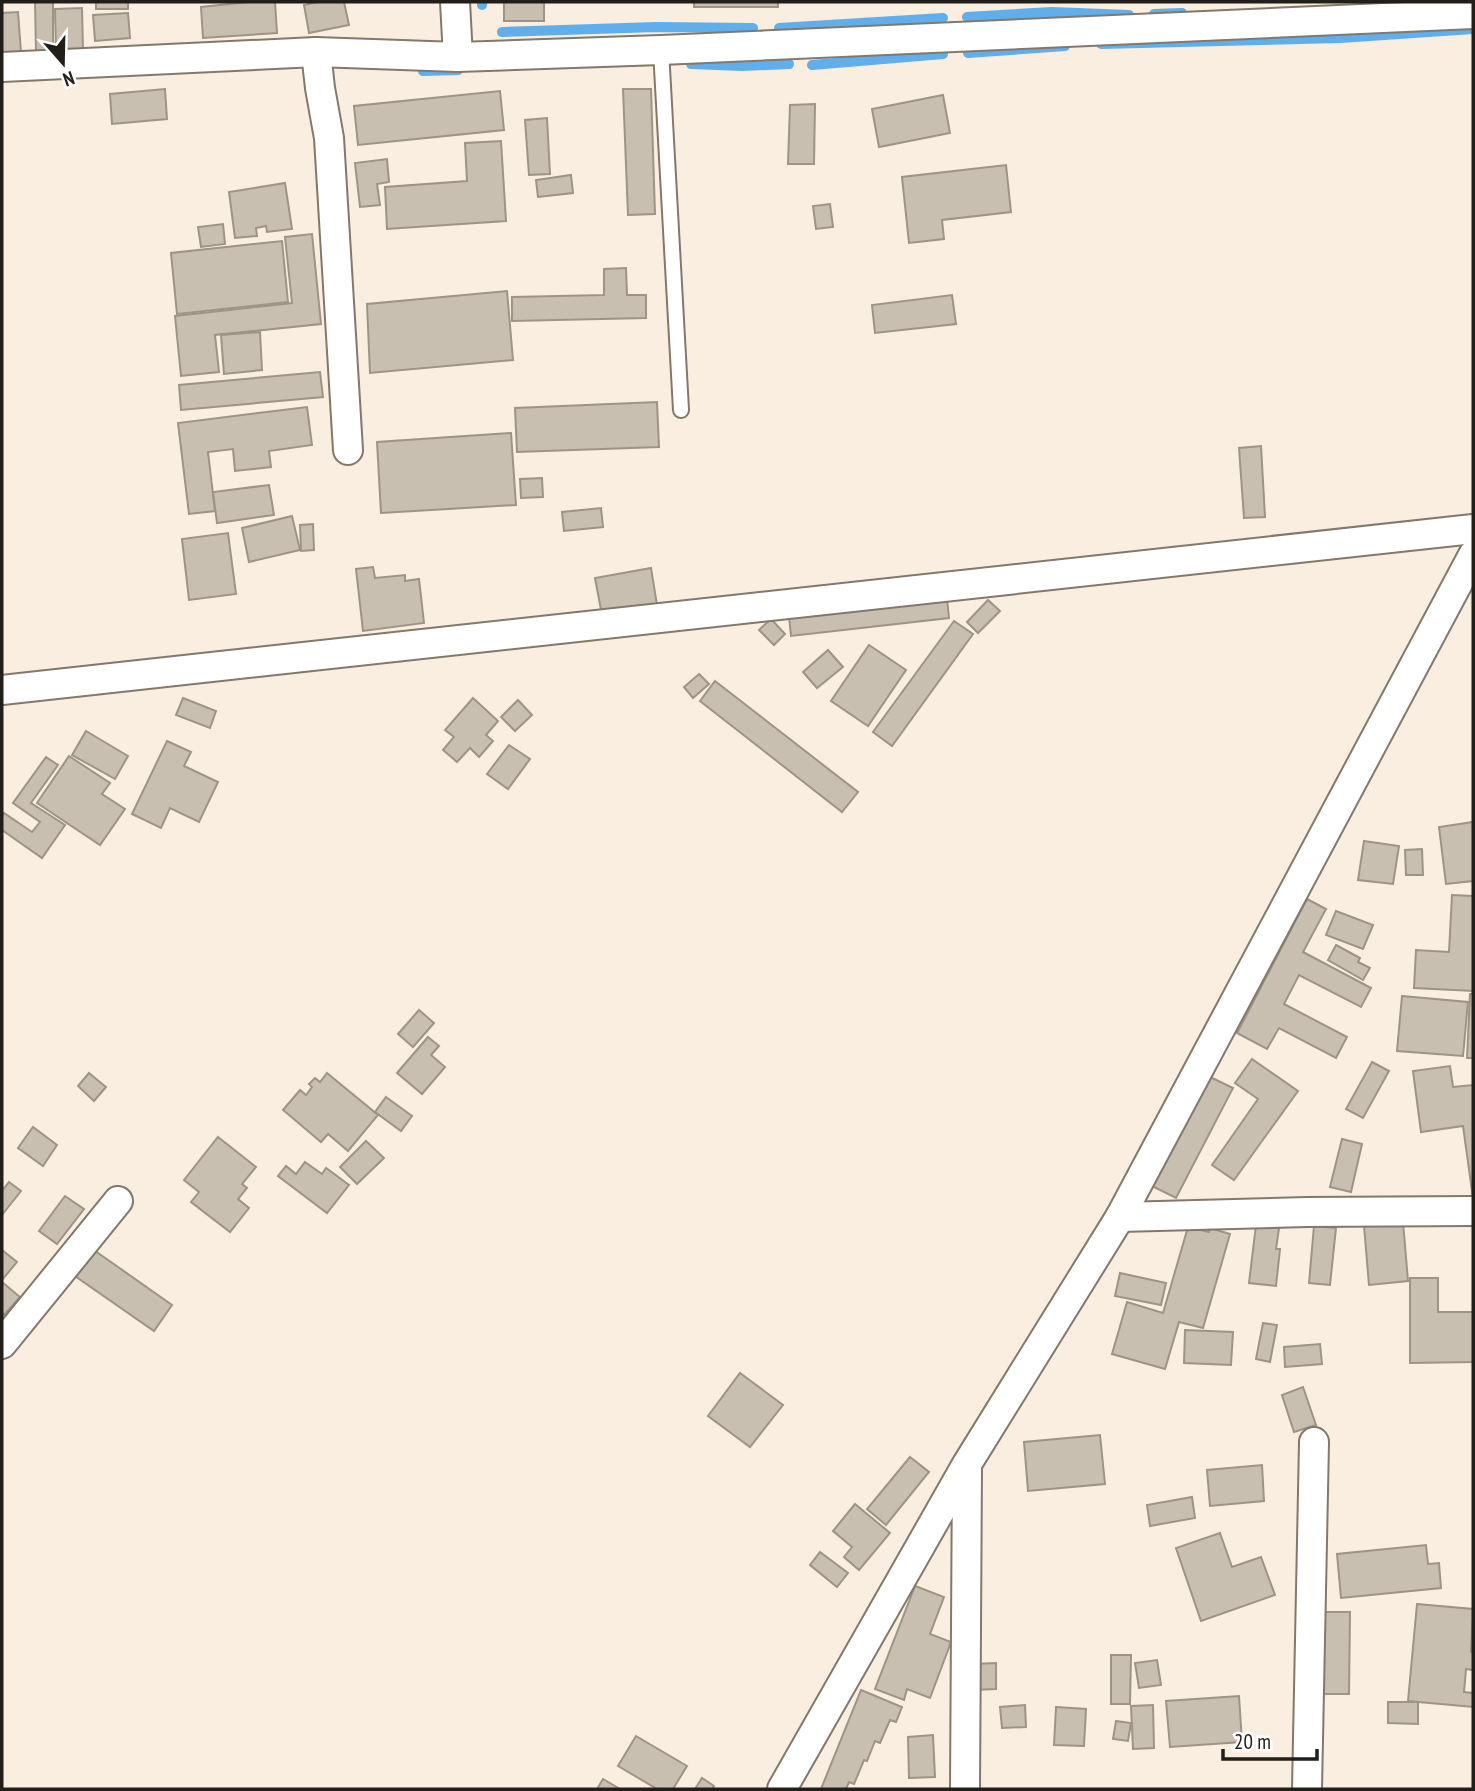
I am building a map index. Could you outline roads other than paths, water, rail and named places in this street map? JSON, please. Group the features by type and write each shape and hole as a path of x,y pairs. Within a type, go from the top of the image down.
{"street":[{"path":"455,2 458,57"},
{"path":"2,67 316,52 458,57 661,50 1473,14"},
{"path":"316,52 329,138 348,450"},
{"path":"2,690 1473,529"},
{"path":"782,1789 967,1464 1120,1217 1473,555"},
{"path":"2,1344 118,1201"},
{"path":"1120,1217 1473,1211"},
{"path":"1307,1789 1314,1442"},
{"path":"965,1789 967,1464"}],"lane":[{"path":"661,50 681,410"}],"waterway":[{"path":"967,17 1052,12 1129,15"},
{"path":"1154,14 1182,13"},
{"path":"779,28 943,18"},
{"path":"502,32 656,27 753,28"},
{"path":"1101,44 1340,38 1473,29"},
{"path":"968,53 1065,46"},
{"path":"812,65 943,54"},
{"path":"691,64 789,64"},
{"path":"423,71 458,70"}]}
